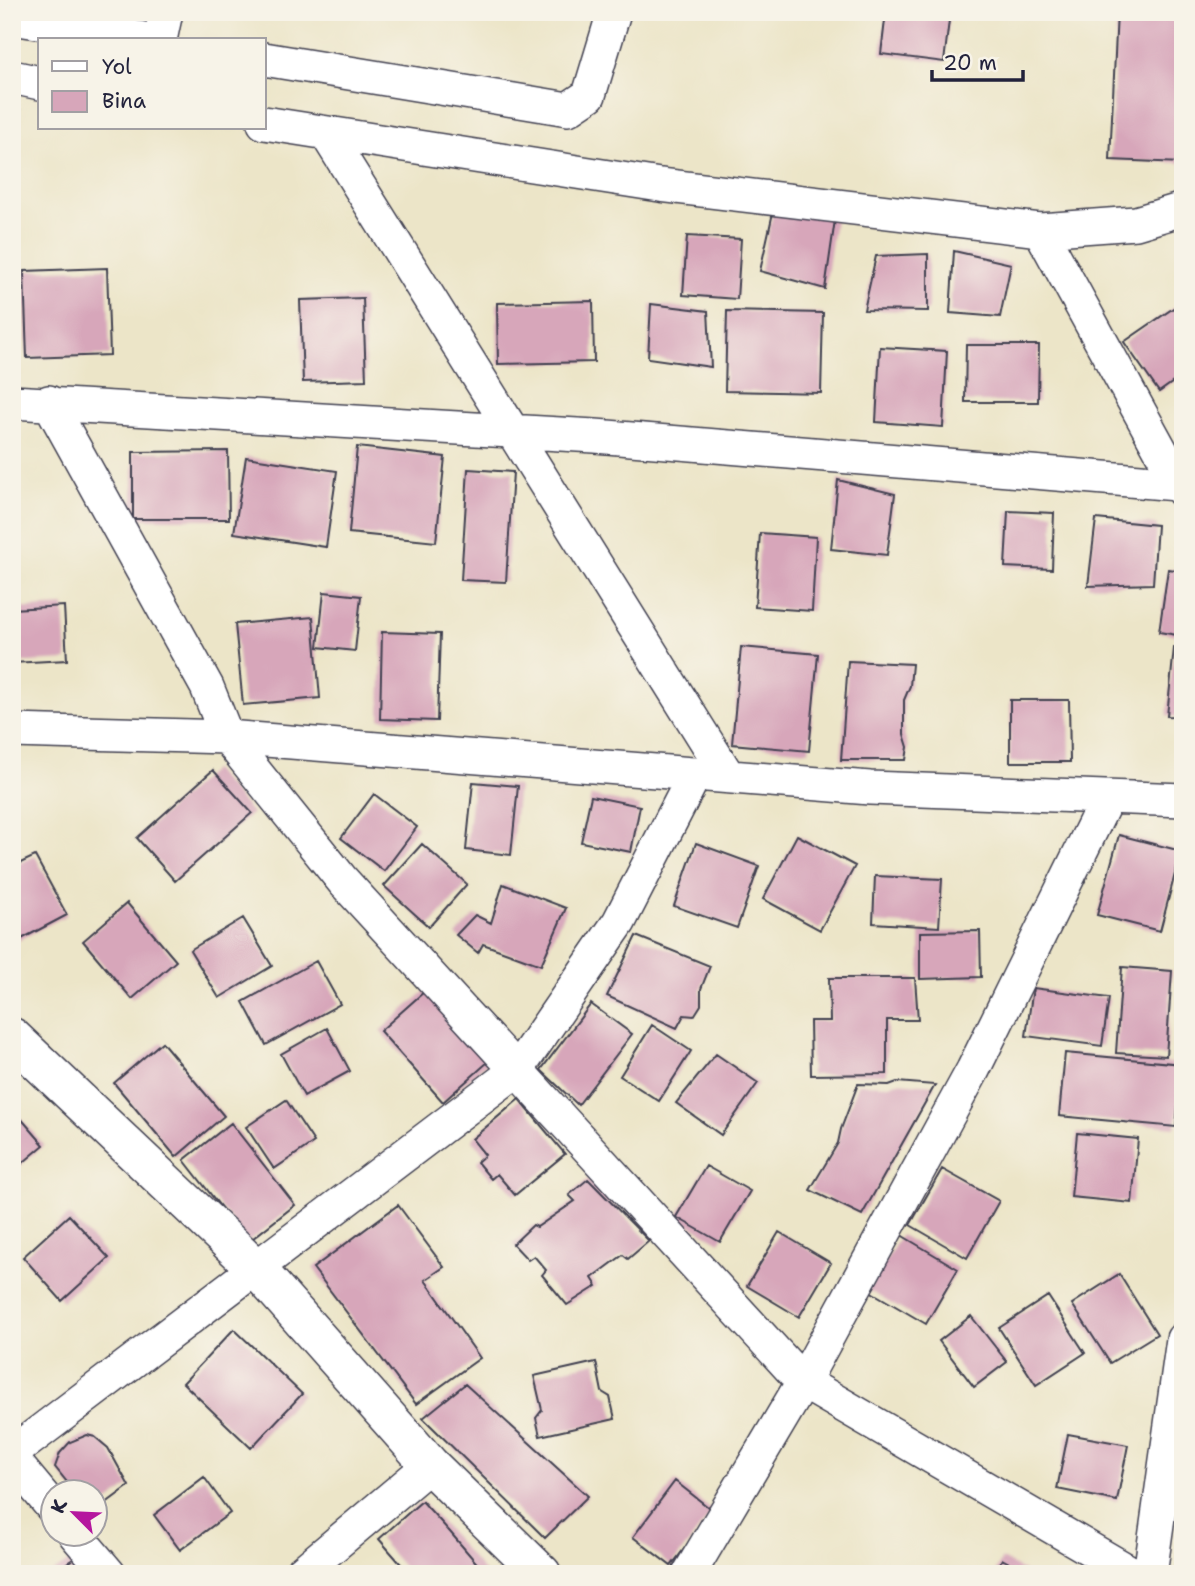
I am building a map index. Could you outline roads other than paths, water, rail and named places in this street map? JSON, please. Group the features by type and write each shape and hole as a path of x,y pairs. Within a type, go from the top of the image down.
{"street":[{"path":"160,38 166,12"},
{"path":"266,59 568,109 589,94 614,12"},
{"path":"12,18 138,38"},
{"path":"12,78 38,83"},
{"path":"266,123 660,185 1040,230 1136,223 1183,209"},
{"path":"326,132 728,776"},
{"path":"1040,230 1180,487"},
{"path":"12,402 49,402 512,432 1180,487"},
{"path":"49,402 207,687 227,737 343,881 803,1382 1133,1574"},
{"path":"12,732 227,737 870,788 1183,800"},
{"path":"12,1453 255,1266 517,1070 619,922 695,774"},
{"path":"689,1574 803,1382 974,1070 1107,798"},
{"path":"12,1037 255,1266 430,1465 542,1574"},
{"path":"1150,1574 1183,1339"},
{"path":"12,1459 38,1490"},
{"path":"300,1574 430,1465"},
{"path":"87,1548 109,1574"}]}
